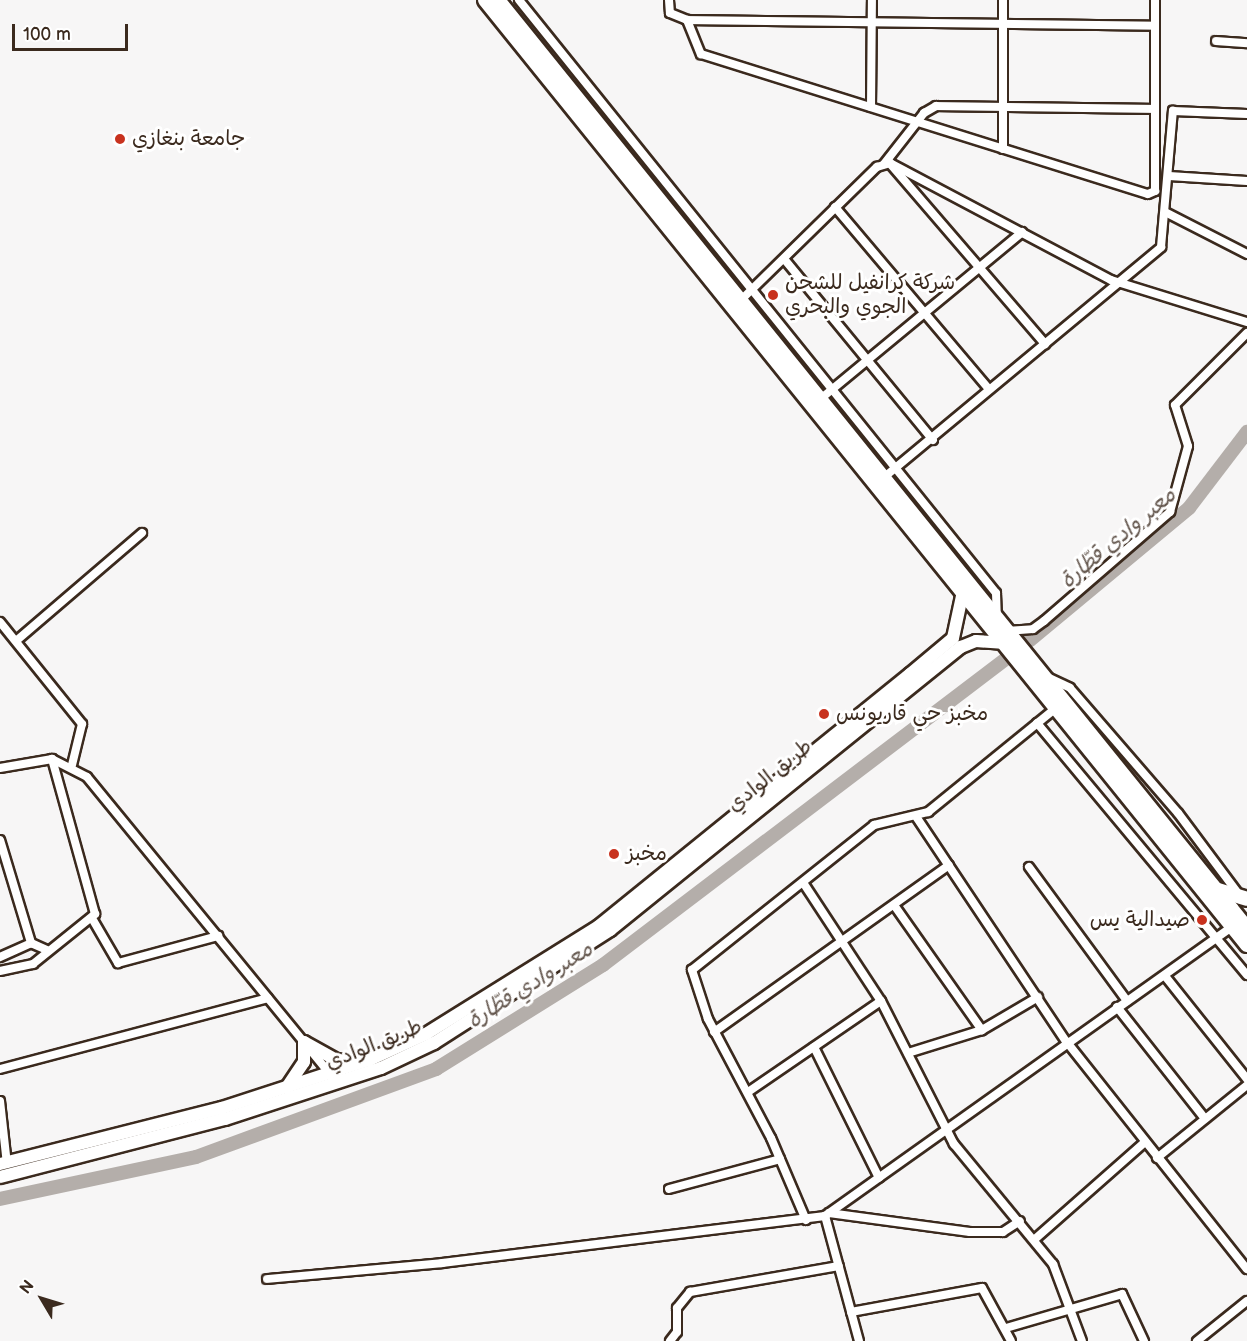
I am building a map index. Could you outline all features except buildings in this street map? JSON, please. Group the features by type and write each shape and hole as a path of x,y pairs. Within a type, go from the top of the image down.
{"highway":[{"path":"485,0 965,590 1038,672 1247,928"},
{"path":"498,0 882,479 965,590 1002,632 1056,708 1247,945"},
{"path":"1217,890 1245,899"}],"main road":[{"path":"965,590 957,642 976,641 1002,632"},
{"name":"طريق الوادي","path":"0,1177 80,1159 334,1078 434,1043 622,914 957,642"},
{"name":"طريق الوادي","path":"4,1164 286,1088 334,1078 426,1034 622,914"},
{"path":"286,1088 304,1062 304,1042 336,1060 369,1060"}],"street":[{"path":"519,0 834,387 982,574 1000,600 1002,632 1033,629 1170,512 1188,446 1175,405 1247,333"},
{"path":"669,0 670,13 687,20 872,19 1155,26"},
{"path":"871,107 872,0"},
{"path":"1003,0 1003,149"},
{"path":"687,20 701,54 1152,194 1155,0"},
{"path":"1216,41 1247,43"},
{"path":"740,301 785,260 835,207 887,163 917,121 936,106 1155,109"},
{"path":"594,120 608,110"},
{"path":"882,479 933,440 989,389 1120,284 1161,247 1167,213 1173,111 1247,114"},
{"path":"887,163 1120,284 1247,322"},
{"path":"887,163 982,266 1045,344"},
{"path":"1169,176 1247,181"},
{"path":"835,207 927,312 989,389"},
{"path":"1167,213 1247,254"},
{"path":"818,400 1022,232"},
{"path":"785,260 933,440"},
{"path":"16,641 142,533"},
{"path":"965,590 982,574"},
{"path":"0,622 82,724 72,765"},
{"path":"1038,672 1070,688 1139,767 1245,899"},
{"path":"806,1221 748,1092 714,1032 692,979 694,966 804,884 874,825 917,818 1056,708"},
{"path":"1037,723 1247,975"},
{"path":"52,759 96,905 93,920 118,963 218,936"},
{"path":"0,768 52,759 72,765 102,793 334,1078"},
{"path":"1126,778 1139,767"},
{"path":"917,818 1066,1041 1247,1269"},
{"path":"0,840 31,943 46,950"},
{"path":"714,1032 949,865"},
{"path":"1029,867 1127,1001"},
{"path":"804,884 880,1001 946,1128 966,1160 1020,1221 1053,1264 1082,1341"},
{"path":"894,905 982,1030"},
{"path":"0,971 33,964 46,950 93,920"},
{"path":"267,1279 806,1221 827,1215 1066,1041 1165,976 1232,927"},
{"path":"0,957 31,943"},
{"path":"1165,976 1247,1079"},
{"path":"908,1053 982,1030 1038,997"},
{"path":"0,1069 268,998"},
{"path":"748,1092 880,1001"},
{"path":"1117,1007 1205,1119"},
{"path":"814,1047 879,1178"},
{"path":"1157,1158 1247,1085"},
{"path":"0,1101 4,1164"},
{"path":"1035,1239 1144,1142"},
{"path":"669,1189 780,1159"},
{"path":"827,1215 970,1232 1003,1232 1020,1221"},
{"path":"827,1215 859,1341"},
{"path":"670,1341 677,1332 677,1308 690,1292 839,1266"},
{"path":"851,1312 982,1288 1006,1328 1011,1341"},
{"path":"1006,1328 1122,1294 1143,1341"},
{"path":"1197,1341 1247,1301"}],"waterway":[{"name":"معبر وادي قطّارة","path":"1030,640 1189,508 1247,432"},
{"name":"معبر وادي قطّارة","path":"0,1199 196,1157 436,1069 603,965 1007,658"}],"place":[{"name":"جامعة بنغازي","path":"120,139"},
{"name":"شركة كرانفيل للشحن الجوي والبحري","path":"773,295"},
{"name":"مخبز حي قاريونس","path":"824,714"},
{"name":"مخبز","path":"614,854"},
{"name":"صيدالية يس","path":"1202,920"}]}
